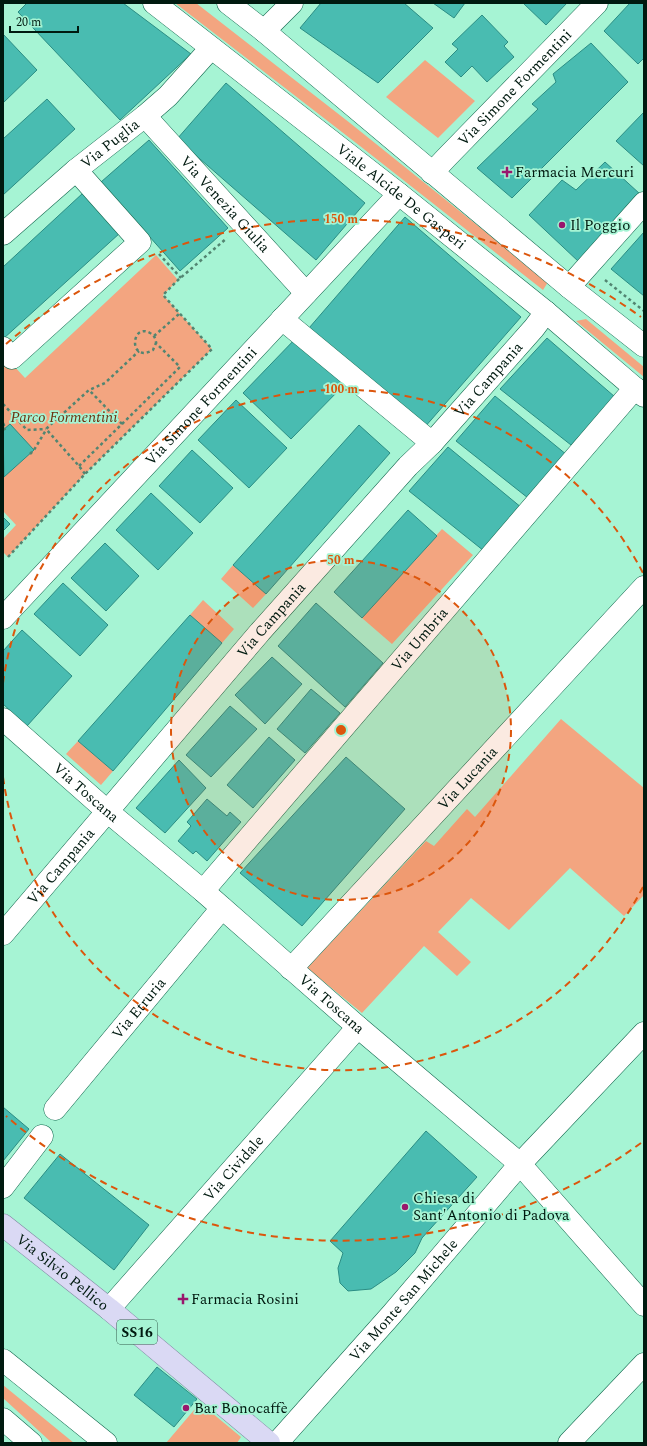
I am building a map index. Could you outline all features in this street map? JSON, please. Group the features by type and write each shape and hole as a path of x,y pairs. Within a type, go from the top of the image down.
{"main road":[{"name":"Via Silvio Pellico","path":"3,1225 109,1309 269,1443"}],"street":[{"name":"Viale Alcide De Gasperi","path":"154,3 399,194 546,312 640,392"},
{"path":"228,3 264,31 569,287 644,346"},
{"path":"264,31 292,3"},
{"name":"Via Simone Formentini","path":"432,173 597,3"},
{"name":"Via Puglia","path":"3,234 76,170 168,96 211,48"},
{"name":"Via Venezia Giulia","path":"145,116 306,293"},
{"path":"3,348 12,358 140,242 76,170"},
{"name":"Via Simone Formentini","path":"3,618 399,194"},
{"path":"569,287 644,203"},
{"name":"Via Campania","path":"3,934 260,632 408,466 432,443 534,328 546,312"},
{"path":"282,319 432,443"},
{"name":"Via Umbria","path":"203,891 640,392"},
{"name":"Via Lucania","path":"291,969 644,586"},
{"name":"Via Toscana","path":"3,719 107,811 203,891 358,1027 520,1164 644,1305"},
{"name":"Via Etruria","path":"55,1109 222,908"},
{"name":"Via Cividale","path":"109,1309 358,1027"},
{"name":"Via Monte San Michele","path":"277,1443 392,1314 520,1164 644,1033"},
{"path":"3,1187 42,1136"},
{"path":"3,1360 106,1443"},
{"path":"569,1443 644,1364"},
{"path":"4,1422 31,1443"}],"path":[{"path":"8,557 85,474 212,349 163,295 233,234"},
{"path":"155,249 181,278"},
{"path":"602,277 644,311"},
{"path":"154,336 179,314"},
{"path":"79,466 180,367 156,343 154,336 149,332 145,331 136,336 135,339 135,346 139,351 146,353 153,350 156,343"},
{"path":"30,454 34,450 46,429 88,390 105,384 139,351"},
{"path":"88,390 122,424"},
{"path":"3,404 27,430 46,429"},
{"path":"3,430 4,426"},
{"path":"46,429 85,474"}],"green space":[{"path":"175,3 196,3 350,123 548,282 543,290 360,146"},
{"path":"425,60 475,101 438,138 386,97"},
{"name":"Parco Formentini","path":"156,255 178,280 163,295 212,349 85,474 8,557 3,552 3,539 16,525 3,511 3,354 25,378"},
{"path":"586,319 644,367 644,377 576,321"},
{"path":"442,529 473,555 392,644 362,618"},
{"path":"233,565 266,594 253,608 221,579"},
{"path":"203,600 234,629 222,643 190,615"},
{"path":"561,719 644,788 644,895 624,916 570,868 509,930 471,898 438,932 471,962 457,976 424,946 362,1013 307,968 426,841 434,846 467,809 475,817"},
{"path":"78,741 113,771 101,785 66,754"},
{"path":"3,1385 74,1443 52,1443 3,1398"},
{"path":"200,1403 241,1437 237,1443 166,1443"}],"building":[{"path":"27,3 123,3 191,54 120,120 18,12"},
{"path":"321,3 404,3 433,28 378,83 300,28"},
{"path":"433,3 465,3 454,18"},
{"path":"523,3 567,3 546,25"},
{"path":"630,3 644,3 644,58 638,64 604,31"},
{"path":"482,15 508,42 504,46 514,57 487,82 472,66 461,77 445,62 458,49 452,44"},
{"path":"3,34 37,70 3,103"},
{"path":"591,43 628,82 512,198 477,168 538,109 532,104 556,82 553,74"},
{"path":"226,83 365,203 316,260 177,139"},
{"path":"47,99 75,129 3,195 3,139"},
{"path":"644,112 644,166 616,141"},
{"path":"149,140 228,228 180,271 101,182"},
{"path":"605,162 640,194 579,262 529,215 562,180 576,190"},
{"path":"83,193 120,233 3,339 3,267"},
{"path":"405,217 521,317 424,428 309,328"},
{"path":"644,232 644,296 611,269"},
{"path":"298,336 346,383 291,439 243,393"},
{"path":"547,338 615,397 571,445 500,389"},
{"path":"495,396 567,455 528,498 456,441"},
{"path":"236,400 287,448 249,488 198,440"},
{"path":"10,424 34,450 4,477 3,430"},
{"path":"359,425 390,453 266,594 233,565"},
{"path":"448,447 522,508 484,551 409,491"},
{"path":"192,450 233,488 200,523 159,486"},
{"path":"151,493 193,533 158,570 116,530"},
{"path":"408,510 437,536 362,618 334,592"},
{"path":"3,517 10,524 3,531"},
{"path":"105,543 139,576 106,611 71,578"},
{"path":"63,583 108,625 80,656 34,614"},
{"path":"316,603 383,663 345,707 278,646"},
{"path":"190,615 222,643 113,771 78,741"},
{"path":"22,630 72,676 27,726 3,704 3,651"},
{"path":"272,657 302,684 265,724 235,695"},
{"path":"311,689 340,713 305,753 277,729"},
{"path":"230,706 257,729 211,777 186,755"},
{"path":"269,737 295,760 253,808 227,785"},
{"path":"346,757 405,809 302,926 240,873"},
{"path":"179,760 206,788 165,833 136,808"},
{"path":"207,799 227,816 230,812 241,822 207,861 196,851 193,854 178,841 191,826 187,822"},
{"path":"3,1107 29,1129 3,1161"},
{"name":"Chiesa di Sant'Antonio di Padova","path":"426,1131 477,1177 422,1238 415,1253 396,1272 371,1289 348,1291 340,1283 338,1268 343,1253 330,1241"},
{"path":"60,1154 149,1225 114,1270 24,1198"},
{"path":"157,1367 197,1399 174,1427 134,1395"}],"place":[{"name":"Farmacia Mercuri","path":"507,172"},
{"name":"Il Poggio","path":"562,225"},
{"name":"Chiesa di Sant'Antonio di Padova","path":"405,1207"},
{"name":"Farmacia Rosini","path":"183,1299"},
{"name":"Bar Bonocaffè","path":"186,1408"}]}
